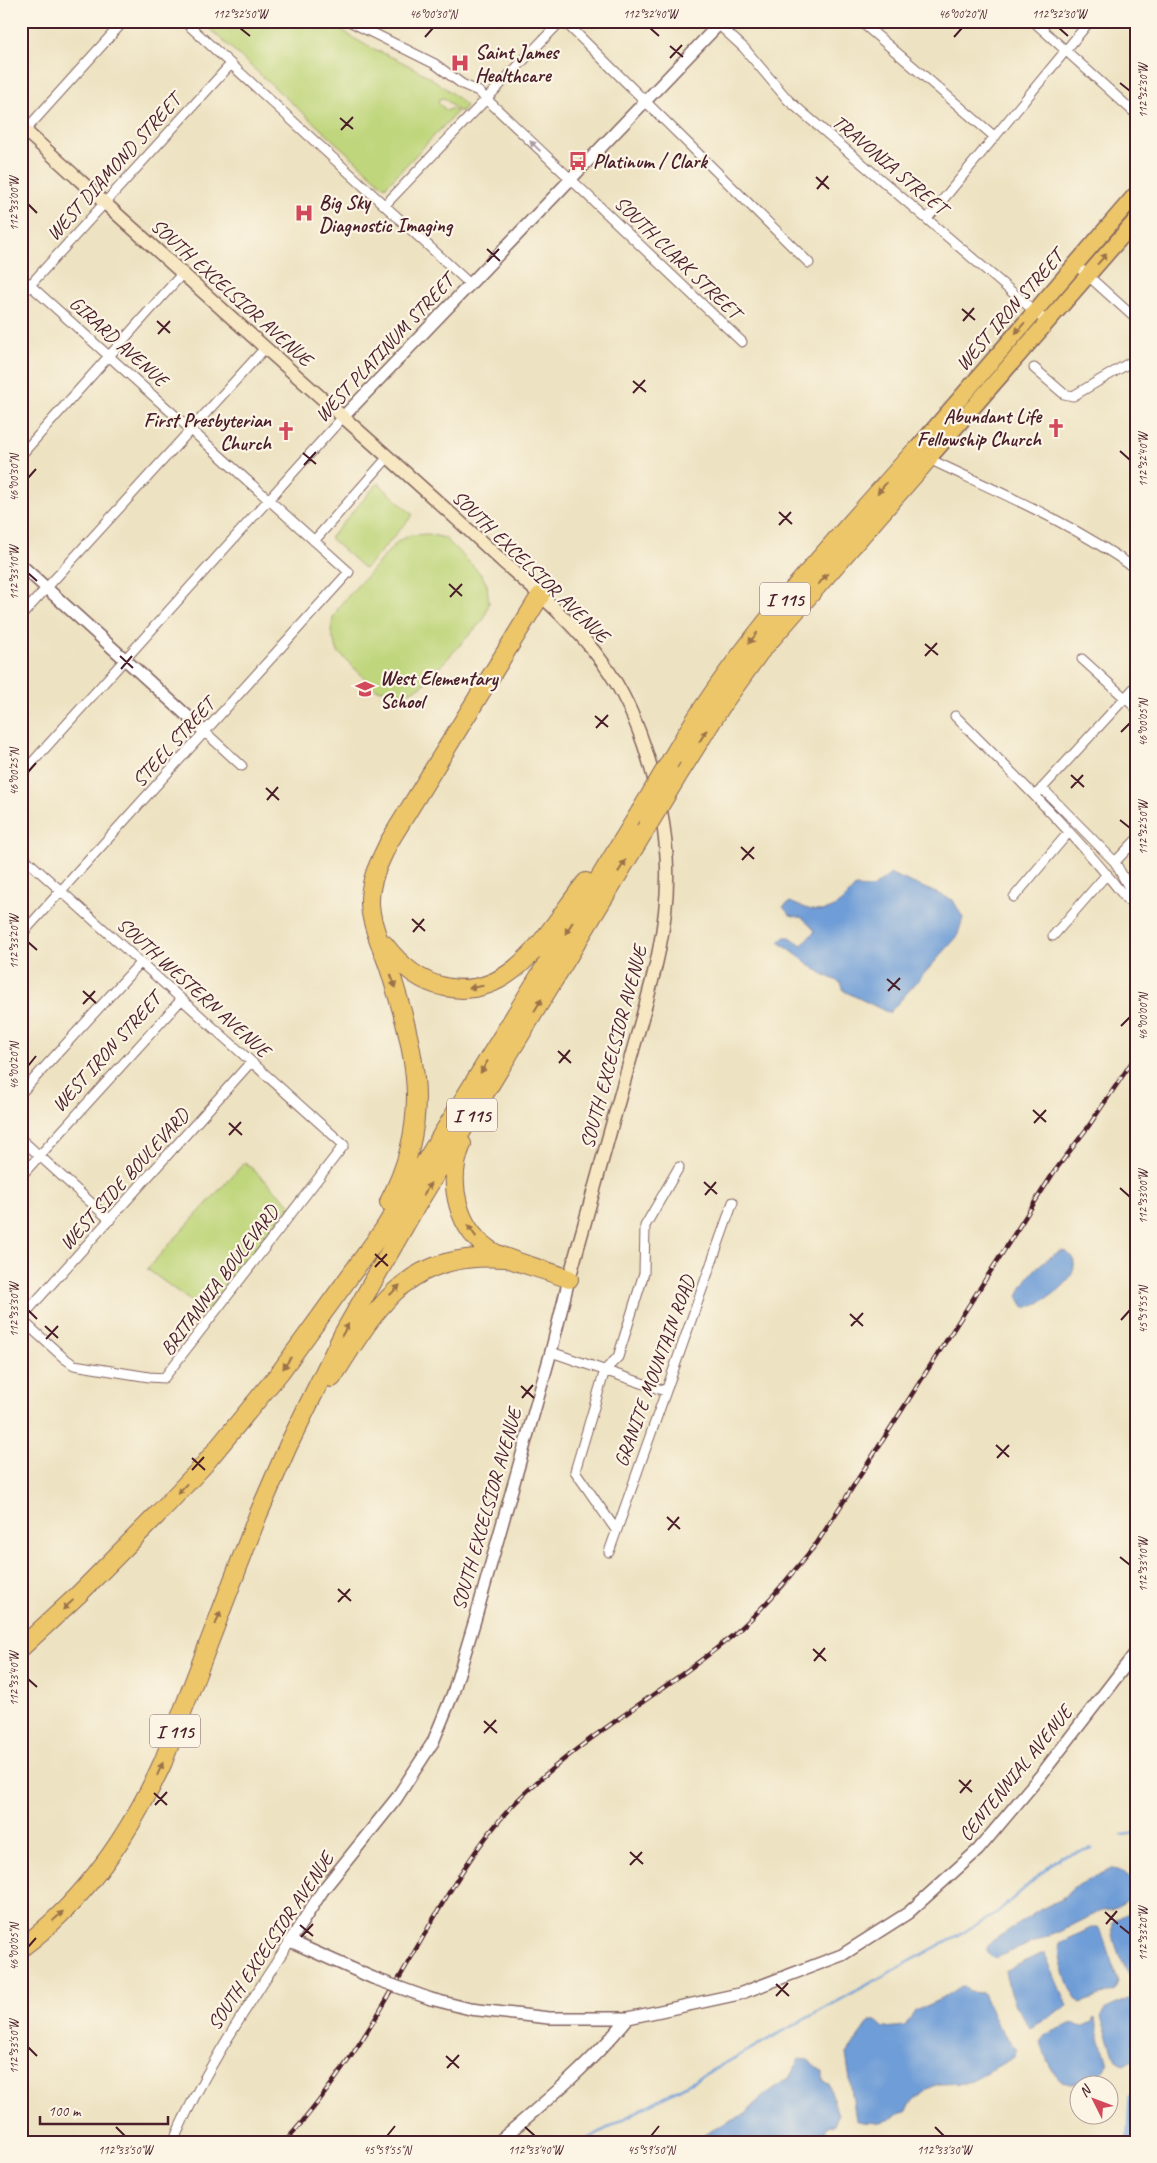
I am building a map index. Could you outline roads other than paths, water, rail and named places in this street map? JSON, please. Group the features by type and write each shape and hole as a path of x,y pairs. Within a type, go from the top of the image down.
{"highway":[{"name":"I 115","path":"21,1948 61,1914 107,1862 148,1796 163,1762 258,1515 288,1446 343,1334 370,1285 526,1025 641,819 672,758 703,708 761,627 921,455"},
{"name":"I 115","path":"21,1648 122,1552 203,1466 281,1371 384,1228 641,819 677,777 729,696 760,653 921,455"},
{"path":"325,1308 396,1188 406,1165 416,1119 414,1054 378,935 370,900 374,874 389,842 540,596"},
{"path":"378,935 408,970 435,985 452,989 475,988 493,984 510,974 528,956 641,819"},
{"path":"526,1025 468,1130 458,1154 453,1177 456,1200 474,1235 496,1253 568,1278"},
{"path":"288,1446 369,1321 400,1285 440,1264 471,1258 511,1259"}],"main road":[{"name":"SOUTH EXCELSIOR AVENUE","path":"22,131 389,456 567,620 605,664 632,714 657,795 663,823 667,864 666,908 661,945 568,1278"},
{"name":"WEST IRON STREET","path":"921,455 1034,312 1136,194"},
{"name":"WEST IRON STREET","path":"921,455 1047,322 1136,220"}],"street":[{"path":"22,131 124,21"},
{"path":"184,21 470,284"},
{"name":"SOUTH CLARK STREET","path":"349,21 435,64 487,99 742,342"},
{"path":"385,205 563,21 809,263"},
{"path":"860,21 995,137"},
{"path":"1033,21 1065,52 1136,114"},
{"path":"928,219 1090,21"},
{"name":"WEST PLATINUM STREET","path":"21,775 344,417 721,23"},
{"name":"TRAVONIA STREET","path":"721,23 788,100 1047,322"},
{"name":"WEST DIAMOND STREET","path":"21,294 231,64"},
{"path":"1075,264 1136,319"},
{"path":"21,455 182,274"},
{"name":"GIRARD AVENUE","path":"21,277 349,572"},
{"path":"21,616 266,347"},
{"path":"1034,368 1064,394 1073,396 1136,359"},
{"path":"921,455 1039,510 1097,541 1136,569"},
{"path":"314,541 389,456"},
{"path":"21,565 242,766"},
{"name":"STEEL STREET","path":"21,935 349,572"},
{"path":"1082,660 1136,708"},
{"path":"1035,796 1136,686"},
{"path":"955,716 1069,832 1128,900 1128,886 1115,862 1042,788"},
{"path":"1014,897 1069,832"},
{"path":"1115,862 1136,840"},
{"name":"SOUTH WESTERN AVENUE","path":"21,855 344,1145"},
{"path":"1052,936 1107,874"},
{"path":"21,1093 140,963"},
{"name":"WEST IRON STREET","path":"21,1176 181,1000"},
{"name":"WEST SIDE BOULEVARD","path":"21,1319 251,1062"},
{"path":"21,1139 110,1220"},
{"name":"BRITANNIA BOULEVARD","path":"21,1319 74,1365 164,1378 344,1145"},
{"path":"616,1530 575,1471 605,1370 618,1357 644,1273 645,1226 679,1167"},
{"name":"GRANITE MOUNTAIN ROAD","path":"609,1552 733,1202"},
{"name":"SOUTH EXCELSIOR AVENUE","path":"173,2142 189,2104 214,2058 290,1940 323,1890 396,1799 433,1742 453,1693 551,1352 568,1278"},
{"path":"551,1352 665,1391"},
{"name":"CENTENNIAL AVENUE","path":"290,1940 372,1978 431,1999 470,2009 549,2018 628,2018 739,1994 842,1955 908,1913 978,1850 998,1828 1136,1652"},
{"path":"498,2142 571,2080 605,2046 628,2018"}],"water":[{"path":"891,874 953,900 963,918 957,937 889,1013 844,991 841,983 821,973 779,942 784,937 790,937 802,945 815,931 803,918 790,915 783,907 790,902 810,910 826,910 840,903 855,887 872,888"},
{"path":"1061,1251 1067,1252 1074,1262 1072,1273 1068,1280 1056,1293 1025,1308 1018,1297 1025,1282 1041,1264"},
{"path":"1111,1869 1124,1873 1134,1883 1136,1892 1125,1903 1111,1910 1101,1911 1061,1931 995,1958 990,1956 986,1948 989,1943 1041,1909 1062,1899 1072,1888"},
{"path":"1136,1909 1136,1984 1119,1954 1114,1937 1113,1921"},
{"path":"1093,1927 1098,1927 1101,1931 1119,1983 1115,1990 1081,2003 1068,1984 1059,1948 1060,1943"},
{"path":"1041,1954 1045,1954 1067,2006 1030,2028 1021,2016 1014,2001 1005,1971"},
{"path":"960,1987 965,1987 969,1992 983,1993 997,2025 1017,2050 1014,2057 968,2083 939,2084 929,2088 909,2105 905,2112 891,2119 874,2122 856,2120 846,2054 870,2021 876,2021 884,2028 905,2026 915,2011 942,1999"},
{"path":"1134,1996 1136,1997 1136,2058 1124,2065 1116,2060 1101,2017 1106,2009"},
{"path":"1094,2018 1108,2063 1105,2071 1095,2076 1070,2076 1070,2084 1067,2083 1061,2080 1052,2069 1041,2043 1045,2035 1073,2023 1081,2027 1092,2022"},
{"path":"800,2059 808,2060 823,2072 823,2081 829,2084 838,2116 834,2126 827,2127 821,2142 691,2142 748,2113 752,2106 766,2094 789,2078"}],"waterway":[{"path":"1122,1835 1136,1833"},
{"path":"582,2142 994,1915 1060,1857 1092,1848"},
{"path":"1133,2142 1136,2099"}],"railway":[{"path":"285,2142 303,2122 350,2058 442,1904 468,1863 497,1823 538,1781 564,1759 677,1678 744,1626 787,1580 817,1543 1054,1172 1088,1127 1136,1056"}],"place":[{"name":"Saint James Healthcare","path":"460,63"},
{"name":"Platinum / Clark","path":"578,161"},
{"name":"Big Sky Diagnostic Imaging","path":"304,213"},
{"name":"Abundant Life Fellowship Church","path":"1056,428"},
{"name":"First Presbyterian Church","path":"286,431"},
{"name":"West Elementary School","path":"365,689"}]}
